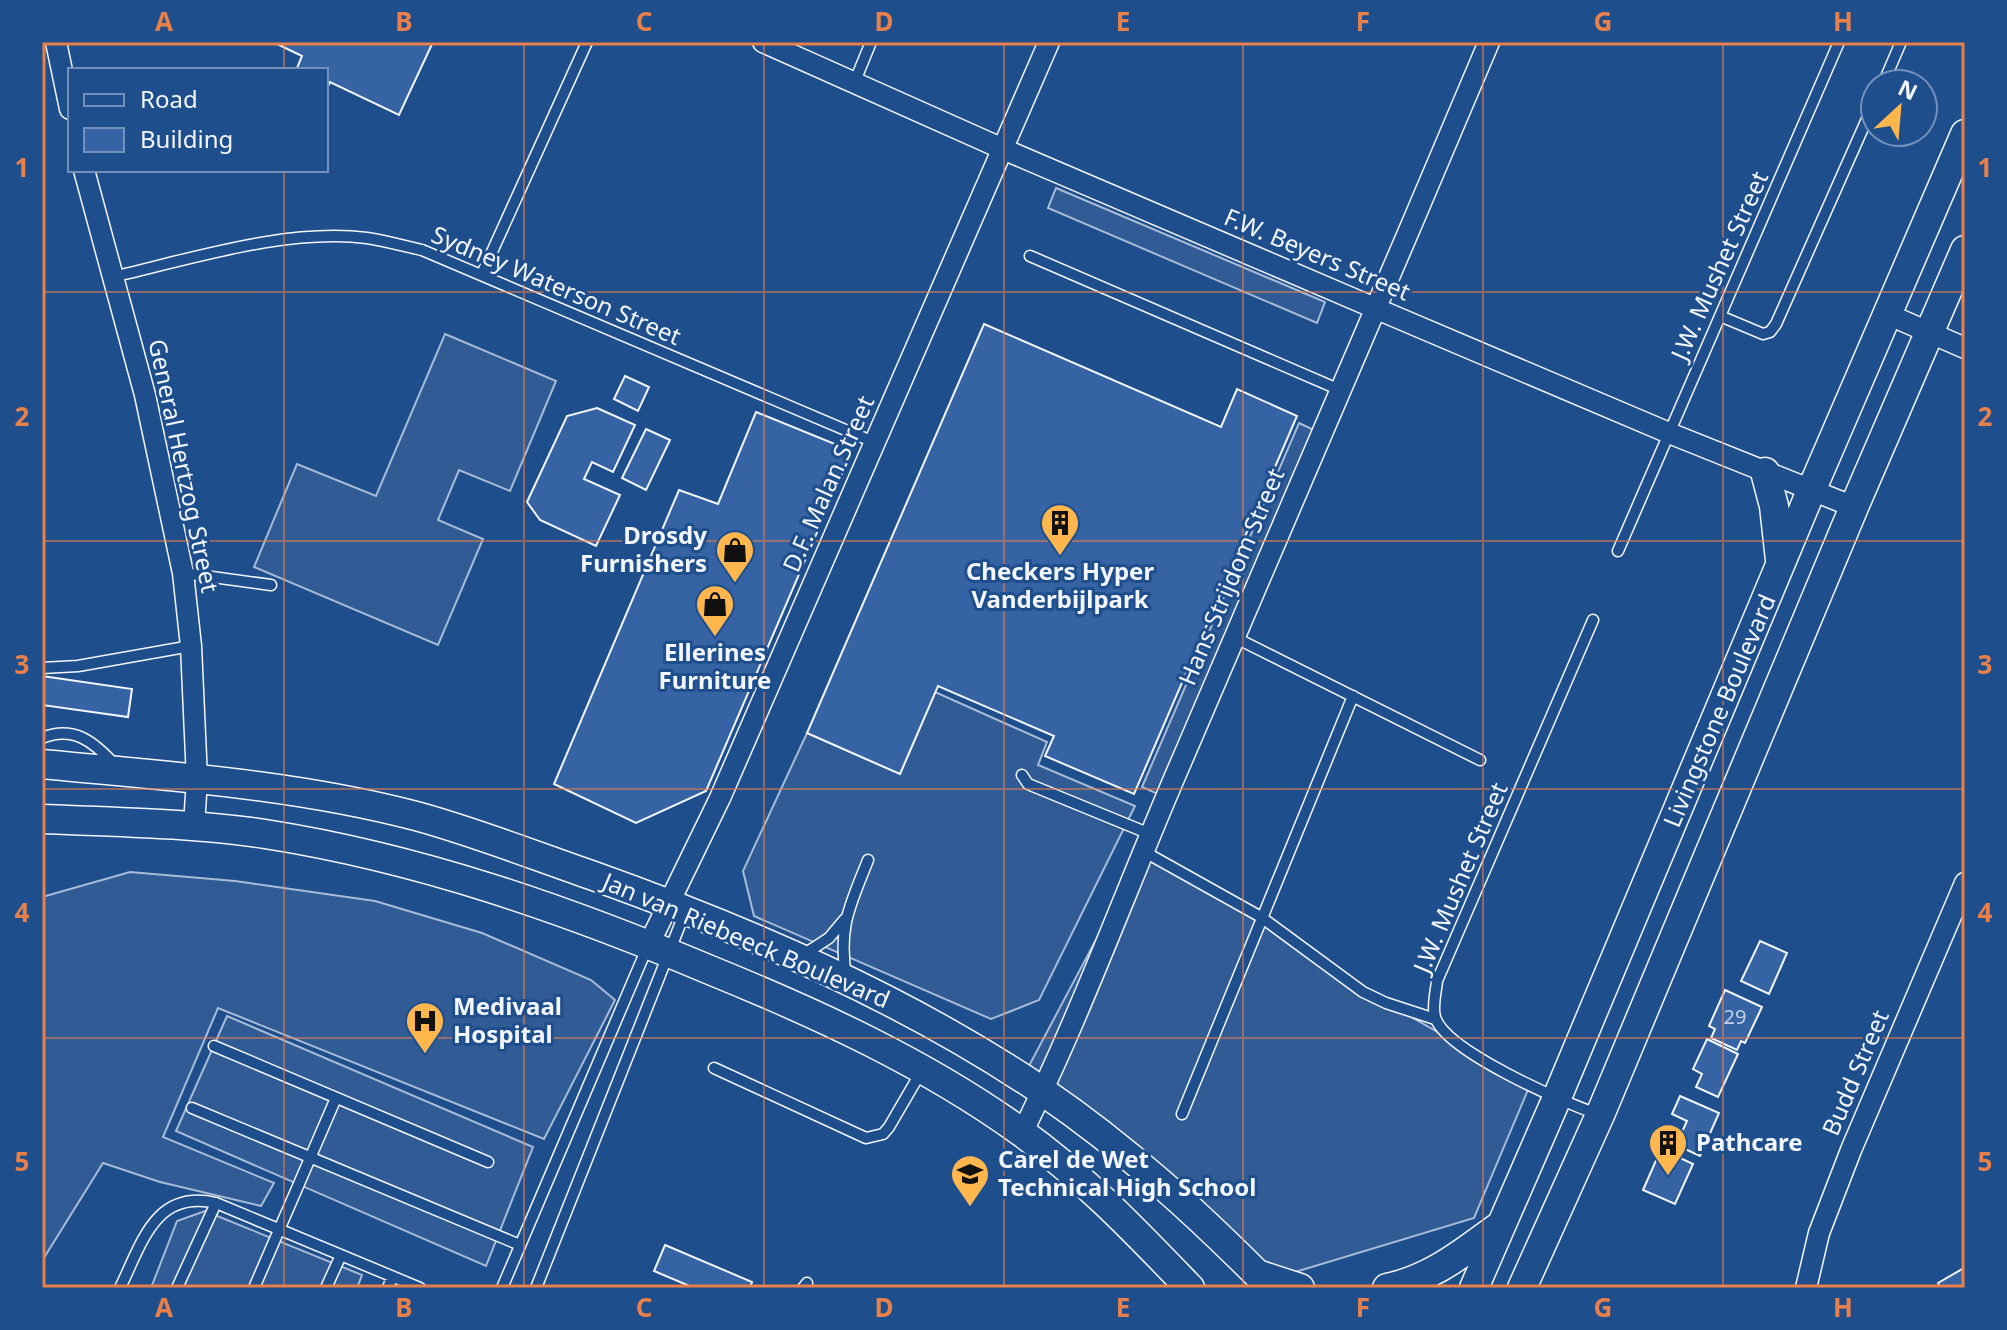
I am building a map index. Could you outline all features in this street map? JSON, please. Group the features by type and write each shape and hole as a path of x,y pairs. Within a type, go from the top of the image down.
{"street":[{"path":"56,42 68,99"},
{"name":"F.W. Beyers Street","path":"763,42 1003,149 1377,309 1669,433 1854,507"},
{"name":"D.F. Malan Street","path":"658,948 720,798 1049,42"},
{"name":"Hans Strijdom Street","path":"1022,1133 1043,1091 1146,842 1489,42"},
{"name":"Livingstone Boulevard","path":"1474,1288 1965,134"},
{"name":"General Hertzog Street","path":"85,172 145,395 183,573 191,646 197,779 194,826"},
{"name":"Livingstone Boulevard","path":"1522,1288 1600,1115 1965,250"},
{"path":"1887,314 1965,348"},
{"path":"1765,472 1776,516 1780,568"},
{"name":"Jan van Riebeeck Boulevard","path":"42,764 197,779 415,816 677,907 847,980 966,1044 1043,1091 1116,1145 1181,1200 1264,1281"},
{"name":"Jan van Riebeeck Boulevard","path":"42,819 194,826 263,834 358,851 512,895 658,948 843,1028 922,1071 1022,1133 1102,1200 1190,1288"},
{"path":"42,837 120,822"},
{"name":"Budd Street","path":"1806,1288 1819,1233 1851,1150 1965,883"},
{"path":"1387,1288 1438,1270 1503,1223"},
{"path":"1264,1281 1300,1288"}],"lane":[{"path":"482,274 587,42"},
{"path":"855,81 871,42"},
{"name":"J.W. Mushet Street","path":"1618,551 1839,42"},
{"path":"1890,68 1901,42"},
{"path":"1720,316 1763,334 1770,332 1859,137"},
{"name":"Sydney Waterson Street","path":"112,277 240,248 327,238 366,238 422,250 876,443"},
{"path":"1030,256 1340,390"},
{"path":"183,573 271,585"},
{"name":"J.W. Mushet Street","path":"1435,1019 1437,981 1593,620"},
{"path":"1234,637 1480,760"},
{"path":"42,668 78,666 191,646"},
{"path":"1182,1114 1353,696"},
{"path":"42,738 63,732 82,735 122,771"},
{"path":"1022,775 1028,784 1146,842 1261,917 1363,992 1435,1019 1445,1035 1459,1046 1556,1100 1600,1115"},
{"path":"847,980 843,941 845,919 868,860"},
{"path":"798,959 829,938 845,919"},
{"path":"502,1288 658,948"},
{"path":"536,1288 658,948"},
{"path":"214,1046 488,1162"},
{"path":"714,1068 866,1138 883,1134 889,1127 922,1071"},
{"path":"254,1288 336,1098"},
{"path":"192,1108 520,1245"},
{"path":"120,1288 156,1218 170,1206 199,1199 216,1203 420,1288"},
{"path":"177,1288 216,1203"},
{"path":"326,1288 341,1255"},
{"path":"388,1288 392,1277"}],"shaded area":[{"path":"1056,188 1325,302 1317,323 1048,208"},
{"path":"445,334 556,381 510,491 459,470 438,520 483,539 438,645 254,567 297,464 376,496"},
{"path":"1299,423 1316,431 1160,795 1142,787"},
{"path":"935,692 1047,742 1038,765 1135,806 1039,1000 991,1019 754,916 743,871 807,733 900,774"},
{"path":"1143,851 1261,917 1345,979 1530,1085 1474,1218 1272,1279 1022,1079"},
{"path":"130,872 235,881 375,901 482,933 591,980 615,1000 544,1139 218,1008 163,1137 274,1183 261,1206 160,1182 103,1163 42,1261 42,897"},
{"path":"227,1016 533,1147 486,1266 176,1131"},
{"path":"205,1211 362,1275 357,1288 151,1288 177,1221"}],"building":[{"path":"273,42 433,42 399,115 330,82 328,86 328,68 297,68 302,56"},
{"name":"Checkers Hyper Vanderbijlpark","path":"984,324 1221,427 1237,389 1297,416 1134,794 1045,756 1054,736 938,686 900,774 807,733"},
{"path":"625,376 649,387 638,411 614,399"},
{"path":"597,408 635,425 613,472 592,462 584,479 620,495 596,546 540,520 527,502 567,416"},
{"path":"756,412 852,451 706,791 636,823 554,784 679,490 718,504"},
{"path":"646,429 670,440 646,490 622,478"},
{"path":"42,676 132,689 128,717 42,705"},
{"path":"1760,941 1787,953 1769,994 1741,981"},
{"path":"1725,990 1762,1007 1745,1043 1741,1041 1737,1050 1711,1038 1715,1029 1709,1026"},
{"path":"1707,1039 1738,1054 1718,1097 1696,1087 1702,1074 1693,1069"},
{"path":"1680,1096 1719,1113 1700,1156 1676,1145 1687,1121 1672,1114"},
{"name":"Pathcare","path":"1661,1149 1693,1164 1675,1204 1643,1190"},
{"path":"665,1245 752,1282 750,1288 694,1288 654,1271"},
{"path":"1964,1268 1965,1288 1941,1288 1938,1283"}],"place":[{"name":"Checkers Hyper Vanderbijlpark","path":"1060,557"},
{"name":"Drosdy Furnishers","path":"735,584"},
{"name":"Ellerines Furniture","path":"715,638"},
{"name":"Medivaal Hospital","path":"425,1055"},
{"name":"Pathcare","path":"1668,1177"},
{"name":"Carel de Wet Technical High School","path":"970,1208"}]}
